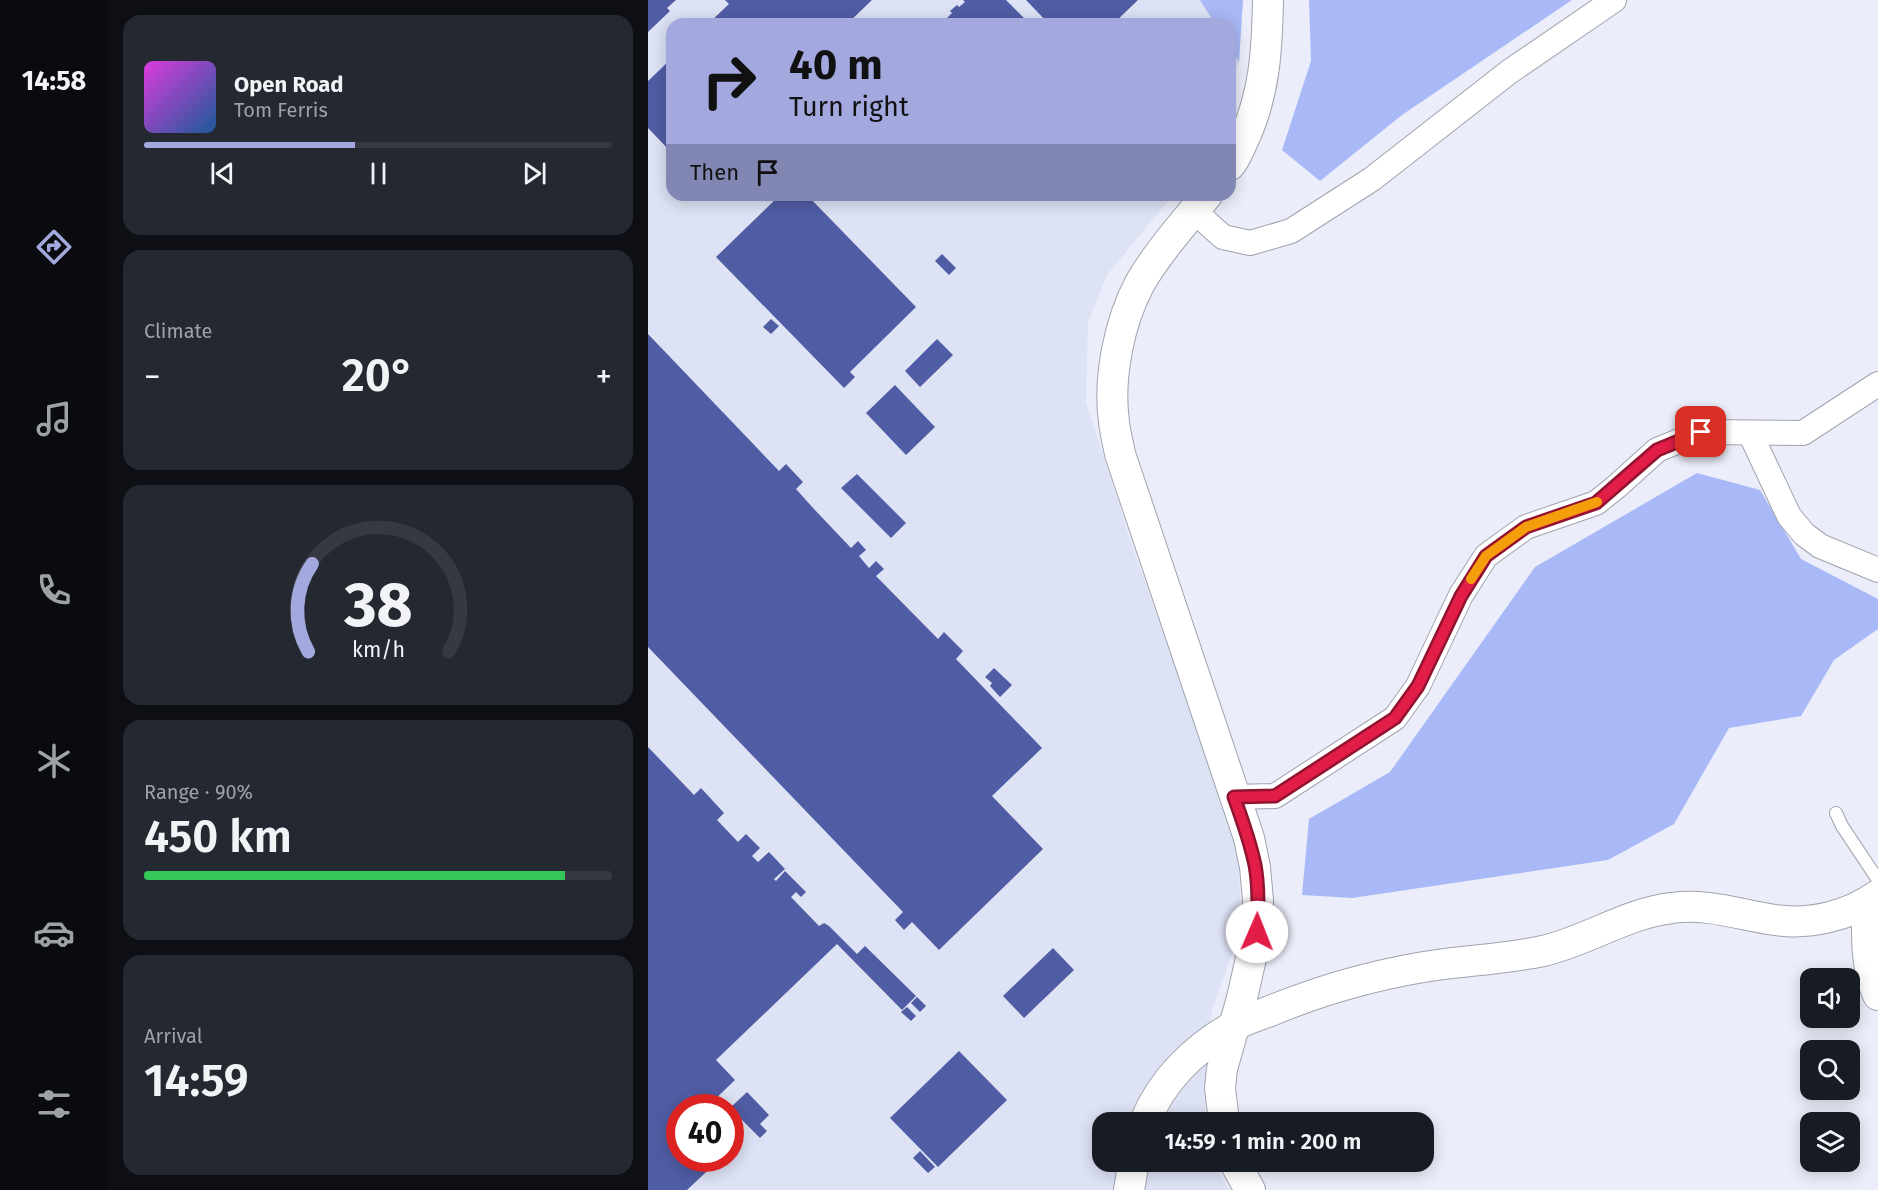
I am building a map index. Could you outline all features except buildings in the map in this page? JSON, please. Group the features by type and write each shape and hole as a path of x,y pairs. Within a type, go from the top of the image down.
{"street":[{"path":"1236,153 1260,100 1266,50 1268,0"},
{"path":"1223,1112 1220,1088 1222,1069 1242,998 1257,932 1258,900 1255,867 1249,838 1120,454 1113,422 1114,369 1129,311 1139,285 1200,203 1223,237 1250,243 1291,231 1372,179 1509,72 1614,0"},
{"path":"1234,797 1275,796 1395,718 1418,686 1461,596 1486,556 1526,527 1596,503 1657,450 1701,432 1803,434 1878,384"},
{"path":"1750,433 1789,516 1804,534 1820,546 1878,570"},
{"path":"1149,1112 1165,1085 1180,1067 1196,1051 1233,1026 1339,985 1443,964 1517,957 1546,950 1641,916 1671,908 1700,906 1775,920 1799,922 1850,911 1874,893"},
{"path":"1874,893 1867,953 1872,981 1878,994"},
{"path":"1129,1190 1132,1172"},
{"path":"1240,1172 1250,1190"}],"lane":[{"path":"1836,813 1874,893"}],"shaded area":[{"path":"648,0 1243,0 1239,62 1236,72 1236,18 666,18 666,201 1168,201 1107,275 1088,322 1086,402 1133,548 1238,842 1240,900 1233,951 1212,1010 1205,1112 1092,1112 1092,1172 1219,1172 1230,1190 648,1190"},
{"path":"1200,0 1243,0 1239,62 1236,57 1236,18 1211,18"},
{"path":"1309,0 1572,0 1402,115 1320,181 1282,150 1311,61"},
{"path":"1697,473 1760,490 1801,559 1878,599 1878,629 1834,660 1801,716 1729,728 1674,824 1608,860 1352,898 1302,895 1309,819 1390,772 1535,567"}],"slow traffic":[{"path":"1471,579 1486,556 1526,527 1597,502"}],"route":[{"path":"1257,932 1258,900 1255,867 1249,838 1234,797 1275,796 1395,718 1418,686 1461,596 1486,556 1526,527 1596,503 1657,450 1701,432"}]}
